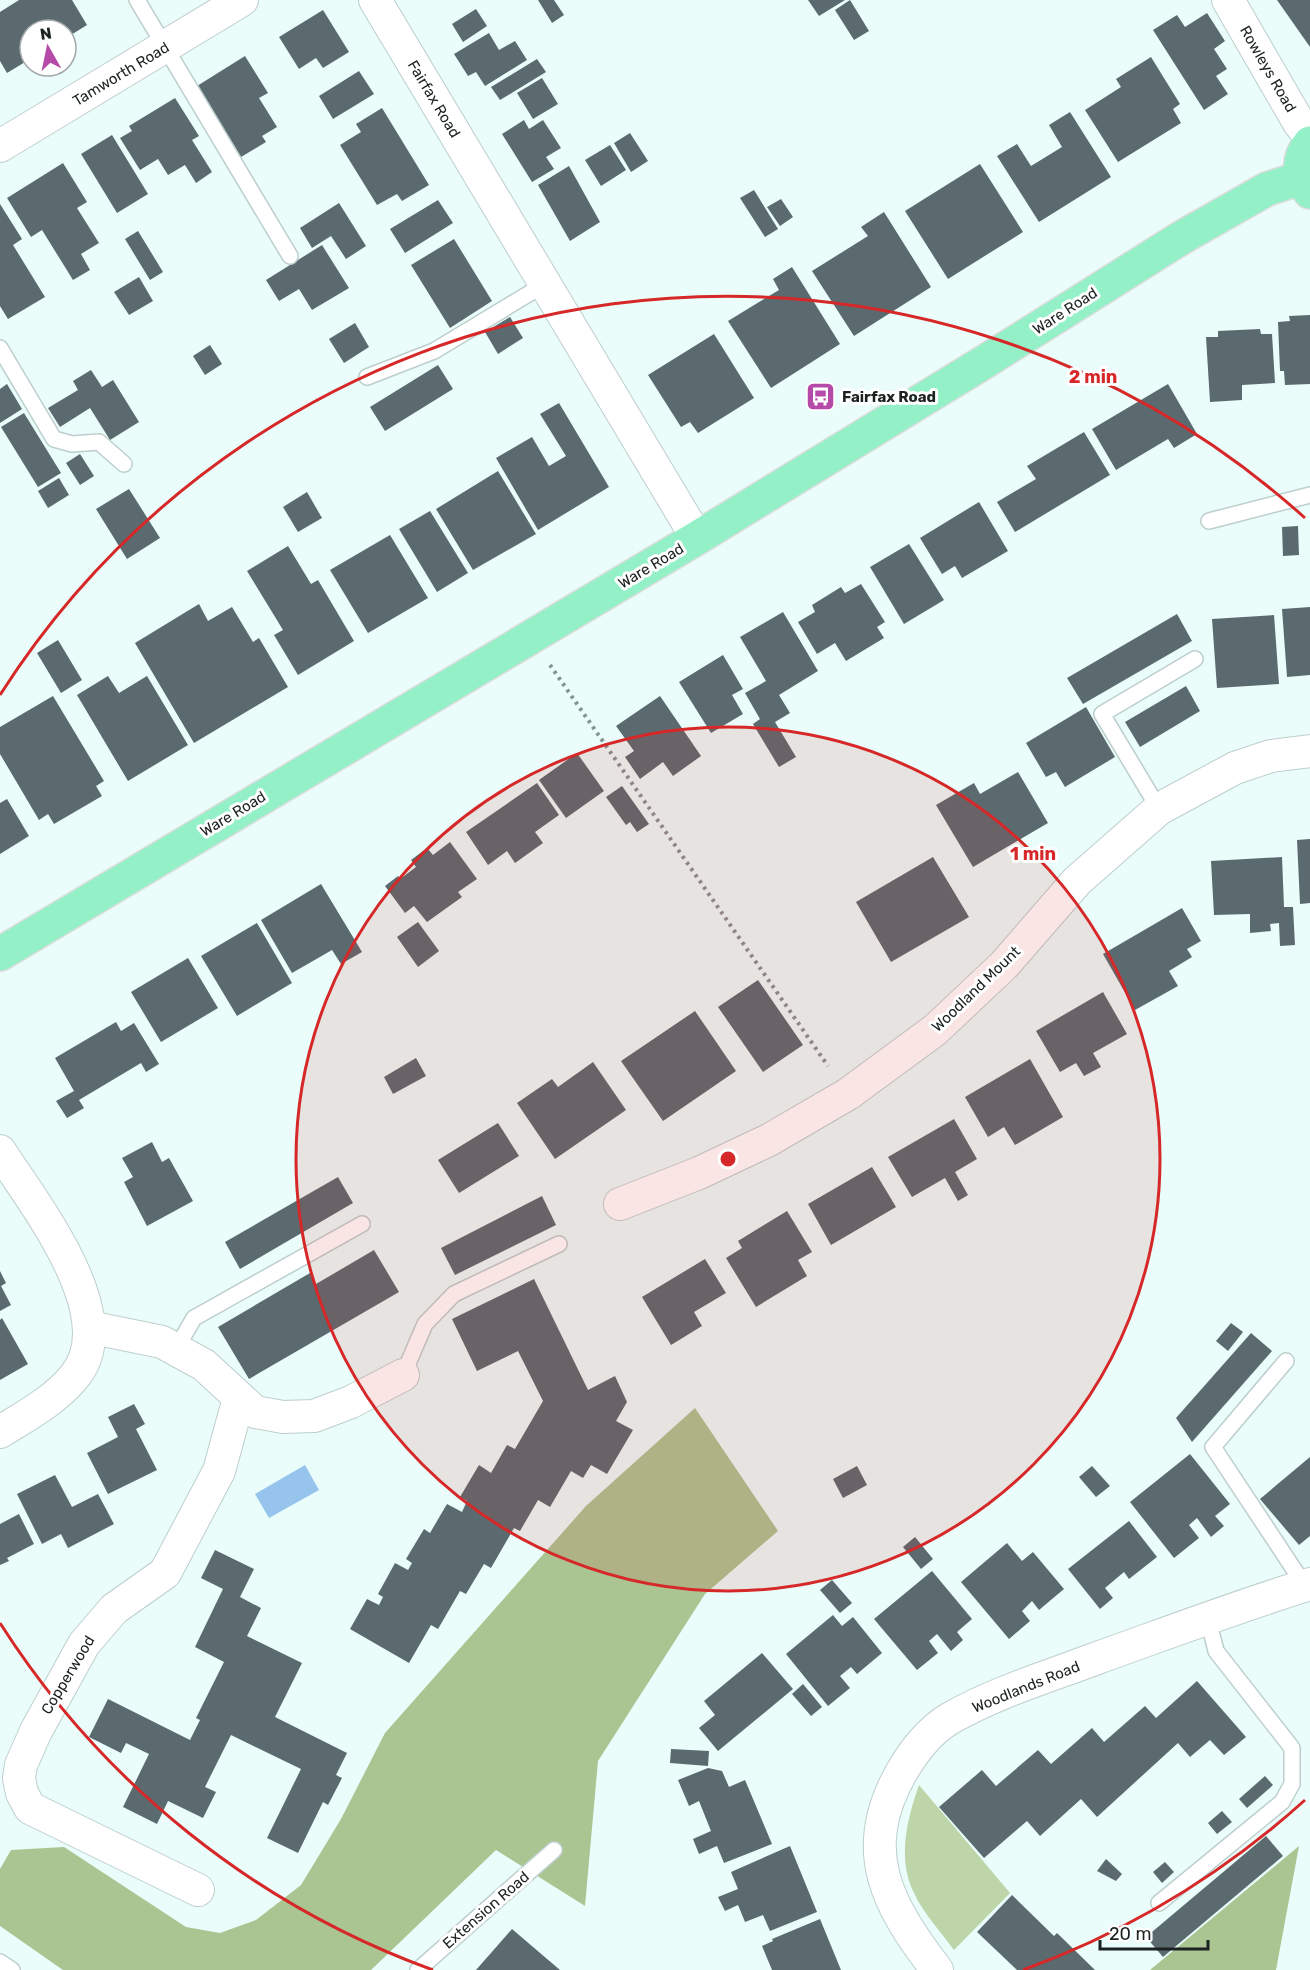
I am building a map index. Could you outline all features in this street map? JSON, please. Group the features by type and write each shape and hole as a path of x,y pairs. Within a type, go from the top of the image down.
{"main road":[{"path":"1306,185 1300,164 1304,150 1310,143"},
{"name":"Ware Road","path":"0,954 697,538 986,361 1180,238 1267,189 1306,185"}],"street":[{"name":"Tamworth Road","path":"0,146 242,0"},
{"name":"Fairfax Road","path":"375,0 697,538"},
{"name":"Rowleys Road","path":"1228,0 1299,123 1310,136"},
{"name":"Woodland Mount","path":"620,1204 699,1173 769,1140 848,1094 926,1037 1004,965 1077,881 1159,809 1235,768 1270,756 1310,750"},
{"path":"0,1151 74,1267 89,1327 89,1350 75,1376 50,1400 0,1432"},
{"path":"89,1327 162,1342 204,1365 255,1412 282,1417 314,1416 351,1402 403,1375"},
{"name":"Copperwood","path":"198,1890 30,1808 22,1793 19,1778 21,1765 36,1731 84,1644 114,1609 165,1573 219,1471 239,1398"},
{"name":"Woodlands Road","path":"937,1970 892,1905 884,1880 881,1857 880,1826 887,1797 915,1749 948,1720 1005,1692 1308,1585"}],"lane":[{"path":"137,0 290,256"},
{"path":"367,377 434,351 545,284"},
{"path":"0,348 54,438 72,444 99,442 124,464"},
{"path":"1209,521 1310,495"},
{"path":"1159,809 1102,714 1195,659"},
{"path":"176,1349 194,1318 362,1224"},
{"path":"403,1375 425,1324 454,1294 558,1244"},
{"path":"1286,1361 1213,1447 1308,1585"},
{"path":"1158,1902 1282,1802 1292,1784 1292,1748 1216,1652 1208,1619"},
{"name":"Extension Road","path":"418,1970 554,1851"},
{"path":"0,1962 12,1970"}],"path":[{"path":"553,669 831,1070"}],"green space":[{"path":"695,1408 778,1531 705,1594 598,1761 585,1906 496,1850 371,1970 63,1970 0,1926 0,1869 11,1850 64,1847 186,1927 220,1933 256,1920 301,1885 341,1819 385,1733 586,1506"},
{"path":"919,1785 1010,1893 954,1950 918,1900 906,1867 908,1825"},
{"path":"1299,1846 1276,1970 1150,1970"}],"water":[{"path":"305,1465 319,1490 269,1518 255,1494"}],"building":[{"path":"19,0 72,0 87,25 78,31 78,18 18,18 18,66 7,73 0,61 0,12"},
{"path":"538,0 554,0 564,15 552,23"},
{"path":"808,0 845,0 819,16"},
{"path":"850,0 869,31 854,40 835,10"},
{"path":"1277,0 1310,0 1310,47"},
{"path":"476,9 487,26 463,42 452,24"},
{"path":"323,10 349,52 323,68 316,58 299,69 279,37"},
{"path":"1207,13 1225,41 1214,49 1227,69 1216,76 1228,94 1204,110 1153,30 1177,15 1185,27"},
{"path":"489,33 499,50 515,41 527,60 485,86 476,72 468,76 454,54"},
{"path":"245,56 268,93 259,98 277,127 262,136 266,142 241,157 197,86"},
{"path":"1151,57 1180,104 1173,109 1181,123 1118,162 1085,110 1121,87 1116,79"},
{"path":"537,59 546,72 500,100 491,87"},
{"path":"359,71 374,94 333,119 319,96"},
{"path":"542,78 558,104 533,119 517,93"},
{"path":"175,98 199,136 192,140 212,172 196,183 185,165 168,175 158,159 140,170 120,138 132,131 129,126"},
{"path":"382,108 429,185 402,201 397,194 377,205 340,145 361,132 356,124"},
{"path":"1070,112 1111,177 1039,222 997,156 1017,144 1031,166 1062,147 1049,125"},
{"path":"524,120 529,129 543,120 561,148 546,157 554,169 532,182 502,134"},
{"path":"630,133 648,161 631,172 614,143"},
{"path":"112,135 148,194 117,213 81,154"},
{"path":"610,145 626,170 601,186 585,160"},
{"path":"63,163 87,202 77,208 99,243 81,254 90,270 73,280 42,230 31,237 7,198"},
{"path":"980,164 1023,232 948,279 905,211"},
{"path":"569,166 600,222 570,241 538,185"},
{"path":"754,190 778,229 765,237 740,198"},
{"path":"781,199 793,217 780,226 767,207"},
{"path":"438,200 453,223 405,253 390,229"},
{"path":"339,203 366,246 346,259 331,236 312,248 300,228"},
{"path":"0,204 22,239 13,245 45,297 8,319 0,306"},
{"path":"884,212 931,287 854,336 812,271 868,236 861,227"},
{"path":"138,231 163,272 150,280 125,239"},
{"path":"454,239 492,301 450,328 411,265"},
{"path":"322,245 349,288 312,310 299,289 279,301 266,280"},
{"path":"792,267 840,344 771,388 728,321 779,290 773,279"},
{"path":"139,277 153,301 129,315 114,292"},
{"path":"1310,315 1310,384 1285,385 1284,371 1280,371 1278,322 1290,321 1289,316"},
{"path":"510,317 523,338 498,354 485,332"},
{"path":"355,323 369,347 344,363 329,339"},
{"path":"1260,329 1261,334 1272,334 1275,383 1242,385 1242,400 1210,402 1206,337 1218,337 1218,331"},
{"path":"714,334 754,398 698,433 690,422 681,427 648,375"},
{"path":"210,345 222,364 205,375 193,356"},
{"path":"438,365 453,389 385,431 370,407"},
{"path":"91,370 102,387 113,380 139,422 110,440 90,408 60,427 48,408 78,390 73,381"},
{"path":"7,384 22,409 0,423 0,389"},
{"path":"1168,384 1197,434 1174,448 1168,439 1116,470 1092,429"},
{"path":"559,403 609,487 538,530 496,458 532,437 549,466 566,456 540,414"},
{"path":"24,413 61,473 38,487 1,427"},
{"path":"1084,432 1110,475 1015,532 997,502 1036,479 1027,466"},
{"path":"80,454 94,476 80,485 66,463"},
{"path":"498,471 536,534 473,570 436,509"},
{"path":"59,478 69,495 48,508 38,491"},
{"path":"129,489 160,538 127,559 96,509"},
{"path":"307,492 322,518 298,532 283,507"},
{"path":"979,502 1008,551 962,578 955,566 942,574 920,538"},
{"path":"430,511 468,573 437,592 399,529"},
{"path":"1298,526 1299,555 1283,556 1282,527"},
{"path":"390,535 428,598 368,633 330,570"},
{"path":"909,544 944,600 904,624 870,567"},
{"path":"288,546 311,584 318,580 354,641 298,675 274,635 283,630 247,571"},
{"path":"861,584 885,622 877,627 884,638 846,661 835,643 817,654 798,622 815,612 812,605 841,587 845,593"},
{"path":"199,604 208,621 232,607 253,642 259,638 288,687 194,743 135,643"},
{"path":"1310,607 1310,675 1287,677 1282,609"},
{"path":"783,612 818,671 779,695 790,713 775,722 796,757 779,767 753,724 760,719 745,693 766,681 740,637"},
{"path":"1177,614 1192,641 1083,704 1067,678"},
{"path":"1274,615 1279,684 1217,688 1212,619"},
{"path":"58,640 82,680 61,693 37,653"},
{"path":"723,655 743,689 732,695 743,714 711,733 679,682"},
{"path":"108,676 119,693 147,676 188,745 128,781 77,695"},
{"path":"1186,686 1200,711 1140,747 1125,722"},
{"path":"53,696 104,781 96,786 102,796 54,824 48,814 39,820 0,754 0,727"},
{"path":"660,696 701,756 673,776 663,762 640,779 625,757 634,751 616,726"},
{"path":"1086,707 1115,757 1065,787 1056,772 1046,777 1026,743"},
{"path":"577,753 604,791 566,818 539,780"},
{"path":"1018,772 1048,823 973,867 936,805 974,783 980,794"},
{"path":"537,783 559,815 535,832 543,843 515,863 507,851 488,865 466,832"},
{"path":"622,786 649,824 637,832 630,822 626,825 606,797"},
{"path":"7,799 29,836 0,854 0,803"},
{"path":"1310,839 1310,903 1300,904 1297,840"},
{"path":"450,842 477,879 458,892 462,897 427,922 414,906 405,913 385,886 398,876 400,879 416,867 411,860 427,848 433,855"},
{"path":"933,857 969,917 891,962 856,902"},
{"path":"1282,857 1284,907 1293,907 1295,945 1280,946 1279,923 1270,924 1271,931 1250,933 1250,914 1214,915 1211,861"},
{"path":"321,884 362,952 341,964 332,950 292,973 261,920"},
{"path":"1182,908 1201,941 1187,949 1192,957 1169,971 1178,986 1135,1010 1103,954"},
{"path":"418,922 439,951 418,967 397,937"},
{"path":"257,923 292,983 237,1016 201,956"},
{"path":"188,958 218,1008 161,1042 131,992"},
{"path":"758,980 803,1045 763,1072 718,1007"},
{"path":"1103,992 1127,1034 1093,1053 1101,1067 1084,1076 1076,1063 1060,1072 1036,1031"},
{"path":"695,1011 736,1071 663,1121 621,1061"},
{"path":"116,1022 121,1031 134,1023 159,1064 146,1072 141,1063 79,1100 84,1108 67,1118 56,1101 74,1091 55,1058"},
{"path":"416,1058 426,1076 393,1094 384,1077"},
{"path":"1030,1059 1063,1117 1015,1145 1004,1127 988,1137 965,1097"},
{"path":"593,1062 626,1110 555,1159 517,1103 552,1079 558,1087"},
{"path":"954,1119 977,1159 955,1172 968,1195 958,1201 945,1178 912,1197 888,1157"},
{"path":"498,1123 519,1156 459,1193 438,1160"},
{"path":"152,1142 162,1162 169,1158 193,1201 147,1226 124,1182 133,1177 122,1158"},
{"path":"872,1167 896,1207 831,1245 808,1204"},
{"path":"338,1177 353,1203 240,1269 225,1242"},
{"path":"542,1196 556,1225 455,1275 441,1248"},
{"path":"787,1211 812,1252 798,1260 807,1276 756,1307 726,1258 742,1248 738,1241"},
{"path":"374,1250 399,1292 249,1379 218,1327 310,1273 316,1284"},
{"path":"705,1259 726,1293 694,1312 702,1326 671,1345 642,1297"},
{"path":"0,1271 6,1283 1,1286 11,1305 0,1311"},
{"path":"534,1279 588,1390 615,1376 627,1402 616,1421 633,1430 607,1474 591,1465 583,1478 571,1471 550,1507 538,1500 520,1531 514,1528 491,1568 484,1564 466,1594 460,1591 438,1629 431,1625 409,1663 350,1629 367,1599 379,1605 383,1597 378,1594 395,1563 408,1570 412,1563 406,1559 424,1529 430,1533 447,1504 462,1512 467,1501 460,1497 479,1465 491,1473 507,1445 515,1449 543,1401 518,1351 477,1371 452,1319"},
{"path":"2,1318 28,1364 0,1380 0,1320"},
{"path":"1231,1323 1243,1332 1228,1351 1216,1341"},
{"path":"1251,1333 1272,1351 1192,1442 1176,1418"},
{"path":"134,1404 145,1424 136,1429 157,1470 108,1494 87,1453 118,1437 108,1417"},
{"path":"1190,1454 1230,1504 1215,1516 1224,1526 1211,1537 1197,1518 1189,1525 1199,1538 1174,1558 1130,1502"},
{"path":"1310,1457 1310,1536 1299,1545 1260,1499"},
{"path":"857,1466 867,1485 843,1498 833,1479"},
{"path":"1092,1466 1110,1486 1096,1497 1079,1477"},
{"path":"55,1475 72,1507 98,1494 114,1524 68,1548 61,1534 42,1544 17,1494"},
{"path":"19,1514 34,1544 7,1558 9,1561 0,1565 0,1524"},
{"path":"1129,1521 1157,1557 1129,1579 1124,1572 1105,1588 1113,1598 1100,1609 1068,1569"},
{"path":"915,1537 933,1559 921,1569 903,1547"},
{"path":"1007,1543 1022,1561 1033,1552 1064,1589 1039,1610 1032,1601 1022,1611 1030,1621 1009,1639 961,1582"},
{"path":"215,1550 254,1569 240,1597 261,1608 247,1636 302,1663 275,1717 347,1753 336,1775 342,1778 328,1805 323,1802 298,1853 267,1838 301,1769 231,1735 205,1787 216,1792 203,1818 168,1801 157,1824 123,1807 149,1754 126,1743 121,1753 89,1737 108,1699 190,1740 200,1720 196,1718 224,1662 195,1647 223,1589 201,1578"},
{"path":"932,1571 972,1619 957,1632 963,1640 951,1651 937,1634 929,1641 938,1653 917,1670 874,1619"},
{"path":"832,1580 852,1603 840,1613 820,1590"},
{"path":"833,1615 842,1626 853,1617 882,1653 857,1674 851,1667 840,1676 850,1688 828,1706 786,1654"},
{"path":"762,1653 793,1689 718,1751 699,1728 715,1715 704,1701"},
{"path":"1197,1681 1246,1737 1224,1755 1210,1740 1190,1757 1178,1743 1097,1817 1081,1799 1040,1836 1027,1821 984,1858 939,1807 982,1770 996,1786 1038,1750 1051,1764 1092,1728 1104,1742 1145,1706 1156,1718"},
{"path":"803,1684 822,1707 811,1716 792,1694"},
{"path":"671,1749 709,1751 708,1766 670,1763"},
{"path":"708,1768 722,1771 729,1787 745,1780 772,1844 724,1863 717,1846 699,1854 693,1839 711,1831 699,1801 689,1806 678,1780"},
{"path":"1265,1776 1273,1785 1247,1808 1239,1799"},
{"path":"1222,1811 1232,1822 1217,1834 1208,1823"},
{"path":"1266,1836 1283,1856 1163,1957 1146,1937"},
{"path":"790,1846 817,1912 770,1931 763,1915 745,1922 738,1905 725,1911 718,1897 738,1889 731,1872"},
{"path":"1106,1859 1122,1874 1116,1881 1097,1871"},
{"path":"1165,1862 1174,1872 1162,1883 1153,1872"},
{"path":"1012,1895 1054,1936 1057,1933 1095,1970 1017,1970 977,1932"},
{"path":"820,1919 841,1970 772,1970 762,1946 773,1941 772,1939"},
{"path":"512,1929 560,1970 476,1970"}],"place":[{"name":"Fairfax Road","path":"821,397"}]}
